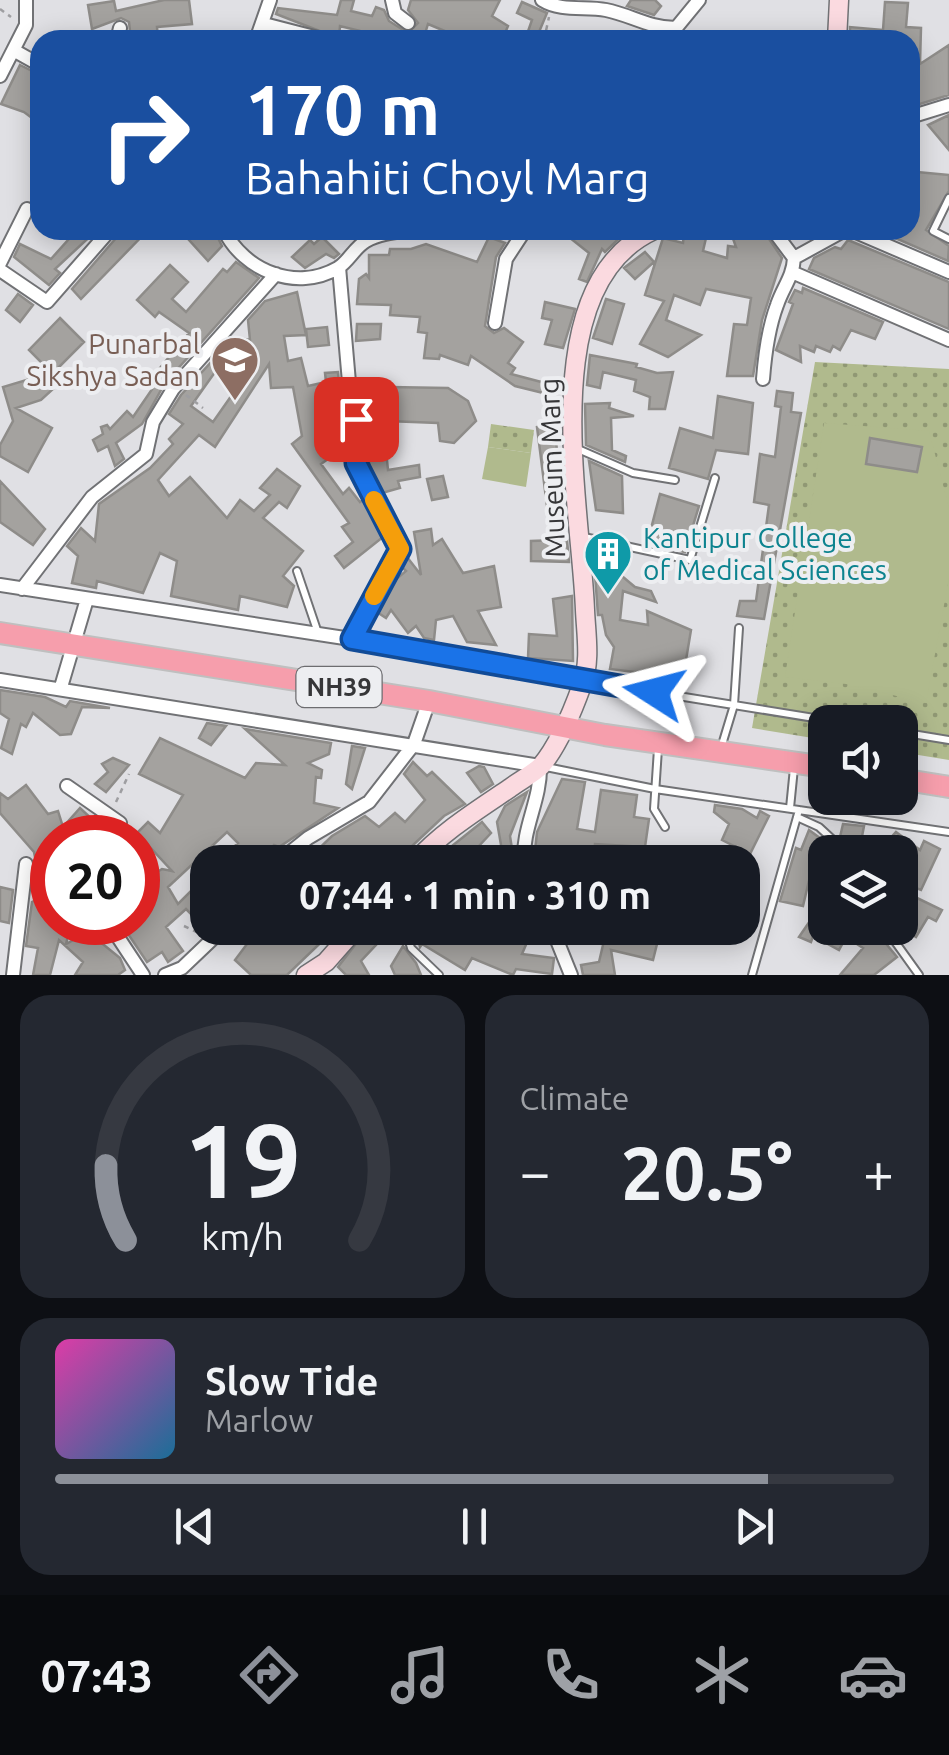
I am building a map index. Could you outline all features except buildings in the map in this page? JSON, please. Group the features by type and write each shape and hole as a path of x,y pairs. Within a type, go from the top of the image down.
{"highway":[{"name":"NH39","path":"0,633 429,701 605,735 808,764"},
{"path":"918,782 949,787"}],"main road":[{"path":"838,30 840,0"},
{"name":"Museum Marg","path":"540,766 584,681 588,656 572,379 592,299 609,263 635,240"},
{"path":"432,845 540,766"},
{"path":"306,975 326,962 341,945"}],"street":[{"path":"0,76 26,25 26,0"},
{"path":"261,30 270,0"},
{"path":"392,0 396,14 408,24"},
{"path":"546,3 608,11 651,28 676,28 699,0"},
{"path":"264,24 287,30"},
{"path":"15,52 30,60"},
{"path":"920,114 949,105"},
{"path":"27,209 0,267 47,302 101,240"},
{"path":"231,240 246,260 276,274 304,280 339,267 366,240"},
{"path":"495,323 506,259 518,240"},
{"path":"763,379 766,340 779,299 794,273 794,258 780,240"},
{"path":"794,258 829,240"},
{"path":"872,240 949,272"},
{"path":"339,267 356,463 400,549 352,639"},
{"path":"794,273 949,340"},
{"path":"22,588 92,497 146,454 153,422 177,388 206,348 276,274"},
{"path":"0,585 352,639 584,681"},
{"path":"61,688 87,599"},
{"path":"0,680 540,766 541,788 524,834 524,845"},
{"path":"299,845 369,802 414,744 429,701"},
{"path":"67,786 109,815"},
{"path":"13,975 26,864"},
{"path":"123,945 142,975"},
{"path":"165,975 189,972 208,945"},
{"path":"559,945 570,975"}],"lane":[{"path":"949,198 933,231 949,239"},
{"path":"573,446 633,473 675,480"},
{"path":"582,536 690,560 716,478"},
{"path":"297,571 318,634"},
{"path":"721,750 734,704 739,628"},
{"path":"584,681 808,717"},
{"path":"918,735 949,740"},
{"path":"659,742 654,809 665,827"},
{"path":"790,808 795,762"},
{"path":"540,766 655,789 790,808 829,835"},
{"path":"798,813 949,832"},
{"path":"752,975 798,813"},
{"path":"410,945 439,975"},
{"path":"897,945 919,975"}],"path":[{"path":"545,30 546,3"},
{"path":"177,388 203,408"},
{"path":"117,815 114,806 129,774"},
{"path":"184,926 190,928"}],"green space":[{"path":"815,362 949,369 949,760 918,755 918,705 808,705 808,737 752,728"},
{"path":"824,423 929,431 949,508 949,578 926,703 846,684 785,677"},
{"path":"491,424 534,430 531,453 488,447"},
{"path":"488,447 531,453 526,487 482,479"}],"slow traffic":[{"path":"374,500 400,549 374,596"}],"place":[{"name":"Punarbal Sikshya Sadan","path":"235,402"},
{"name":"Kantipur College of Medical Sciences","path":"608,596"}],"route":[{"path":"356,419 356,463 400,549 358,621 352,639 654,692"}]}
